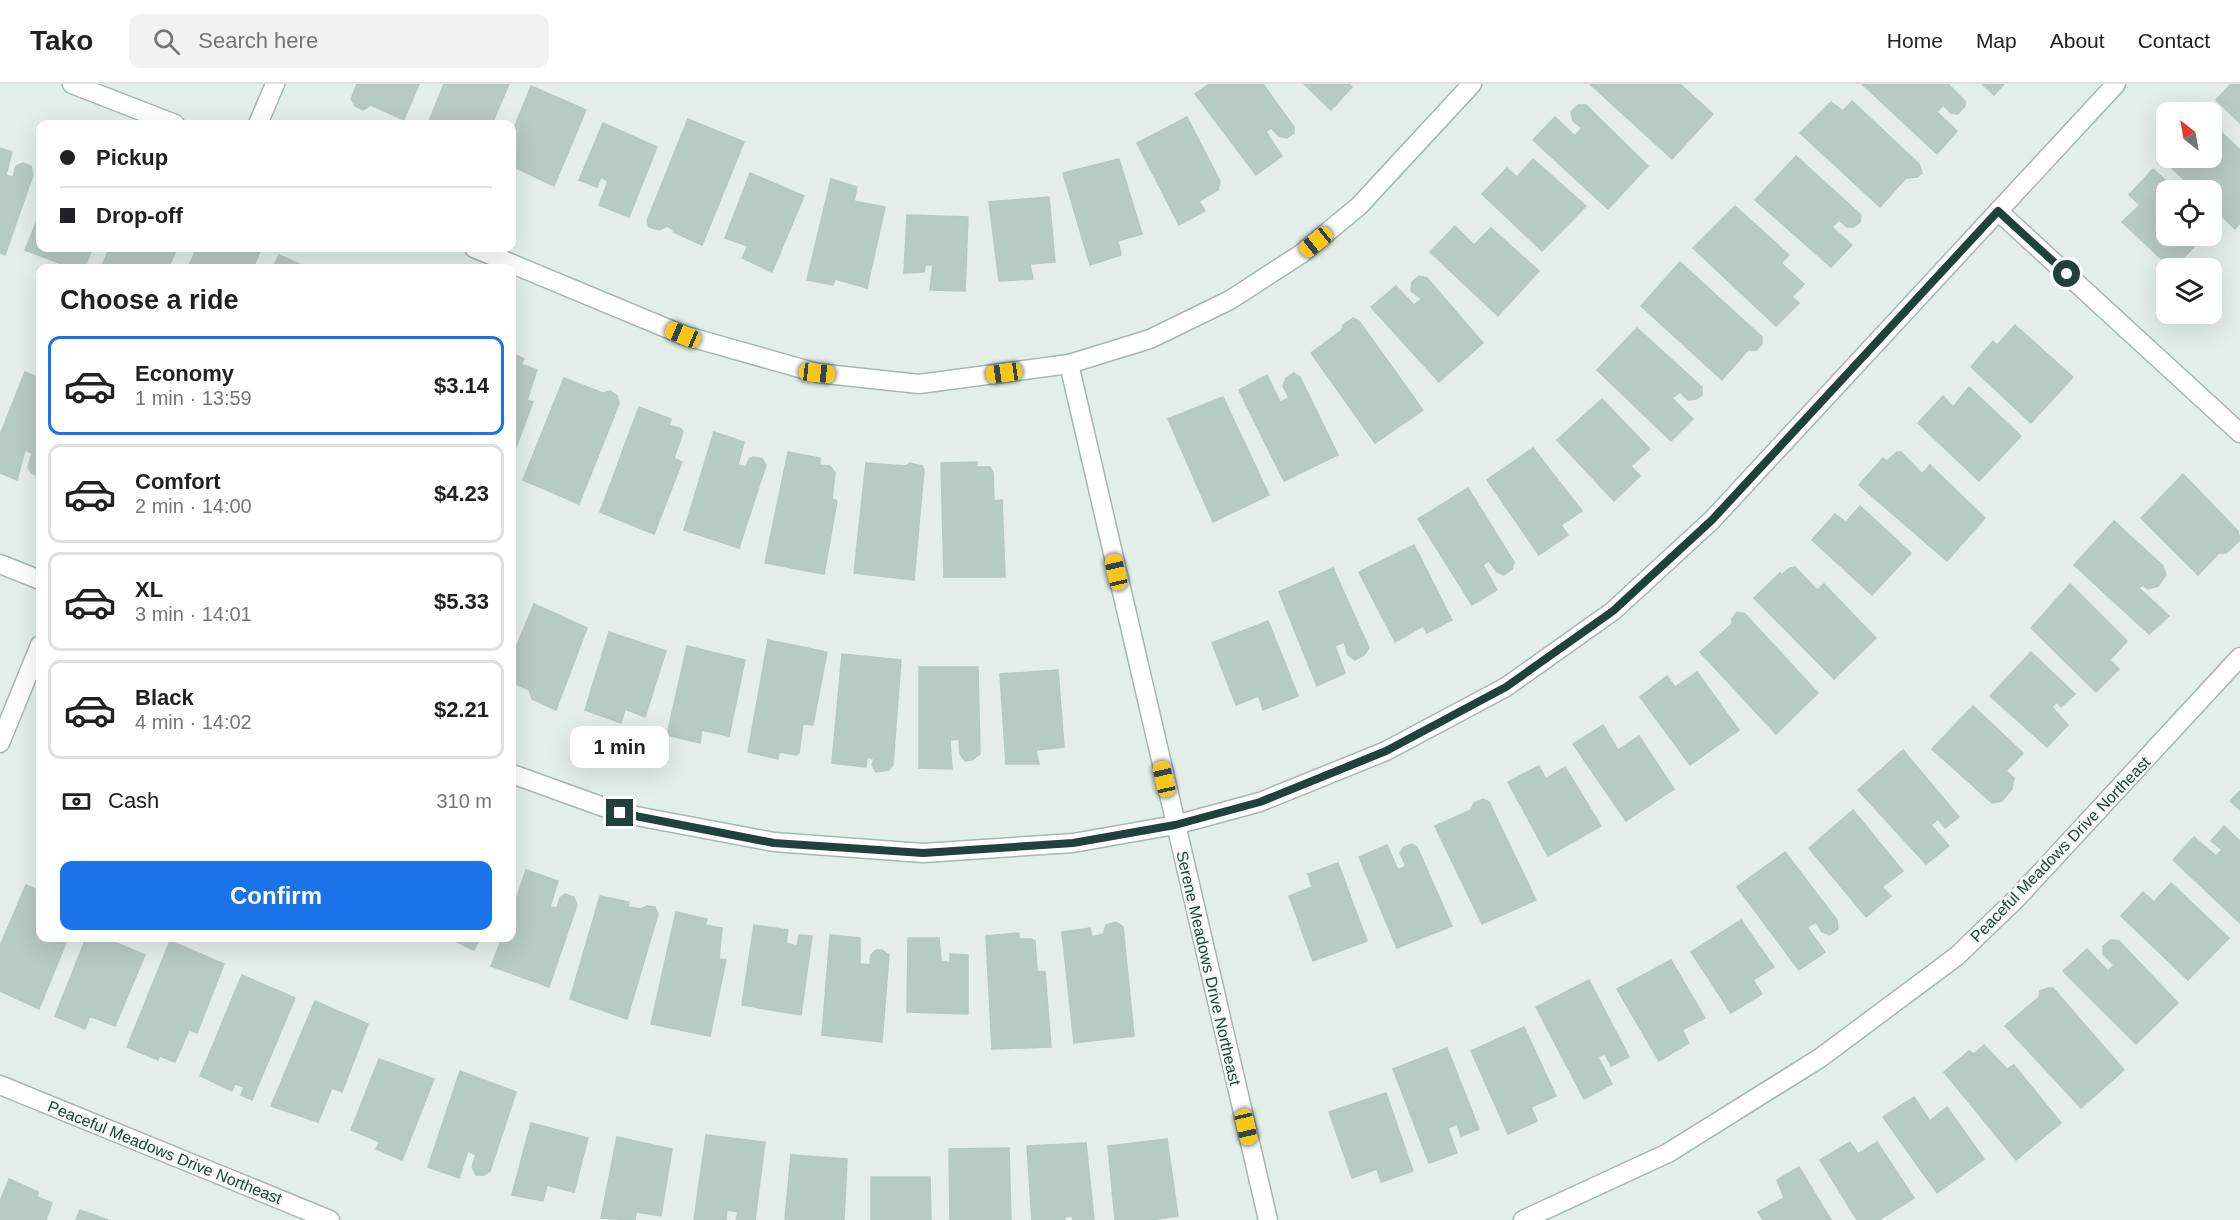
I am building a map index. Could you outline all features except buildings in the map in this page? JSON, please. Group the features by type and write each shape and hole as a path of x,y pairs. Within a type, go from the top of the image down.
{"street":[{"path":"72,84 165,120"},
{"path":"260,120 275,84"},
{"path":"516,265 683,335 817,373 919,384 1069,364 1150,339 1230,300 1301,254 1359,206 1472,84"},
{"path":"516,775 620,813 774,843 923,853 1073,843 1175,825 1260,802 1386,751 1506,687 1613,611 1712,520 2116,84"},
{"path":"1998,211 2240,433"},
{"path":"484,252 512,264"},
{"name":"Serene Meadows Drive Northeast","path":"1069,364 1268,1220"},
{"path":"0,564 36,578"},
{"path":"0,743 36,655"},
{"name":"Peaceful Meadows Drive Northeast","path":"1523,1220 1668,1153 1820,1058 1957,956 2018,897 2240,657"},
{"name":"Peaceful Meadows Drive Northeast","path":"0,1085 330,1220"}],"route":[{"path":"620,813 774,843 923,853 1073,843 1175,825 1260,802 1386,751 1506,687 1613,611 1712,520 1998,211 2067,274"}]}
